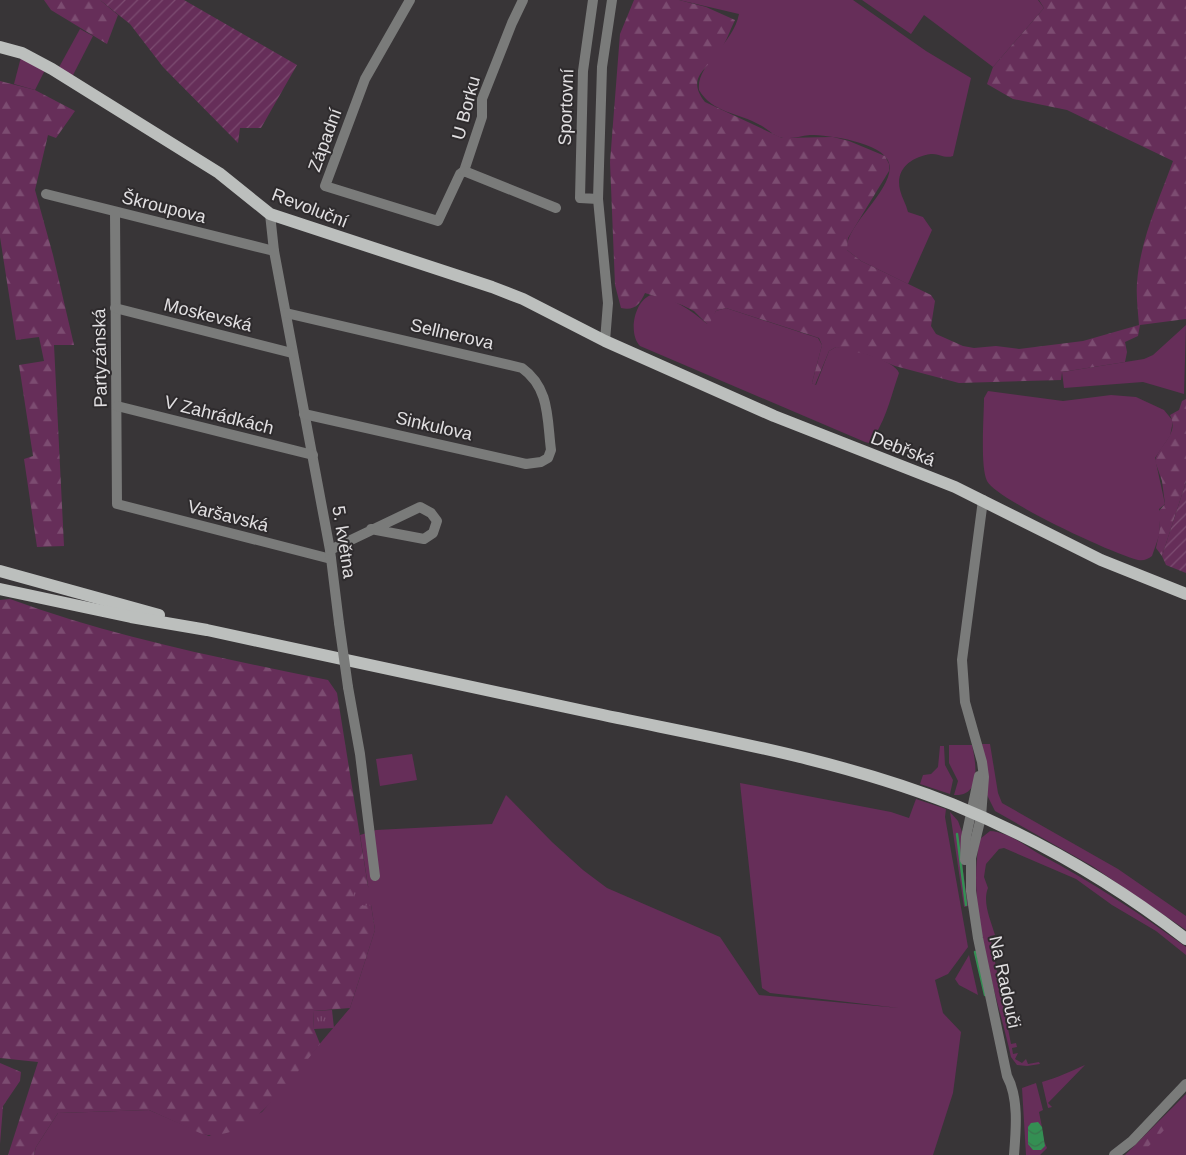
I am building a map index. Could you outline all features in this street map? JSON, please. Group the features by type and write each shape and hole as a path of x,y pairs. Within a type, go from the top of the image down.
{"main road":[{"name":"Revoluční","path":"0,47 22,53 52,69 219,173 270,214 492,287 531,303 606,341"},
{"name":"Debřská","path":"606,341 774,416 955,487 1101,560 1186,594"},
{"path":"0,571 104,598 207,630"},
{"path":"0,583 50,599"},
{"path":"0,589 131,617 207,630 786,754 876,778 976,814 1034,842 1090,872 1136,902 1186,940"}],"street":[{"name":"Západní","path":"410,0 365,79 325,186 438,221"},
{"name":"U Borku","path":"438,221 460,174 464,171 482,117 482,99 523,0"},
{"name":"Sportovní","path":"592,0 583,71 580,198 598,199"},
{"name":"Sportovní","path":"606,341 608,303 598,199 602,67 612,0"},
{"path":"464,171 556,208"},
{"name":"Škroupova","path":"46,194 274,251"},
{"name":"Partyzánská","path":"114,212 117,504"},
{"name":"5. května","path":"270,214 274,251 292,354 313,455 330,554 348,687 360,754 375,876"},
{"name":"Moskevská","path":"115,308 292,354"},
{"name":"Sellnerova","path":"286,313 522,368 530,374 544,393 551,450"},
{"name":"V Zahrádkách","path":"117,406 313,455"},
{"name":"Sinkulova","path":"304,414 526,464 541,462 548,458 551,450"},
{"name":"Na Radouči","path":"983,500 962,660 965,702 978,750 979,776 976,814 965,857 966,876 971,891 978,938 1008,1076 1006,1089 1014,1122 1014,1155"},
{"name":"Varšavská","path":"117,504 330,554"},
{"path":"330,554 371,530 420,507 431,513 437,521 433,533 424,539 371,530"},
{"path":"1114,1155 1132,1141 1186,1084"}],"green space":[{"path":"44,0 100,0 118,15 107,44 51,10"},
{"path":"100,0 184,0 297,65 261,128 240,128 238,143 163,67 130,24"},
{"path":"634,0 679,0 706,7 735,20 726,41 704,69 698,80 697,87 705,102 782,138 833,137 849,141 885,156 889,164 889,171 848,238 847,250 861,261 931,295 935,301 931,326 936,334 963,346 974,348 996,346 1019,349 1083,341 1139,325 1137,288 1142,251 1151,220 1173,161 1067,110 1013,99 987,84 993,67 1044,8 1039,0 1186,0 1186,319 1140,325 1138,336 1125,342 1127,352 1125,362 1062,372 1061,380 959,383 895,366 868,355 836,347 829,351 815,385 812,383 822,345 819,338 726,308 716,311 710,323 707,324 694,311 682,305 645,293 636,306 626,309 621,308 615,285 610,162 620,34"},
{"path":"679,0 853,0 926,51 971,78 953,156 947,157 931,154 917,158 906,165 900,176 900,190 908,212 923,217 932,230 908,284 861,261 847,250 848,240 853,230 885,184 889,173 889,163 885,156 866,145 841,138 810,135 783,138 774,135 752,121 727,112 711,103 699,90 700,81 703,72 730,35 739,14"},
{"path":"862,0 1038,0 1044,8 993,67 924,15 911,34"},
{"path":"80,29 93,36 72,77 58,69"},
{"path":"21,57 45,70 35,90 14,84"},
{"path":"0,81 35,90 75,111 56,138 48,135 35,190 53,255 74,345 54,345 64,546 37,547 24,459 33,456 19,365 44,361 39,337 16,340 0,237"},
{"path":"651,295 659,296 681,305 707,324 716,311 726,308 818,338 822,345 812,383 816,385 829,351 836,347 861,352 881,359 896,368 899,373 879,429 869,443 865,442 640,346 634,334 635,318 640,304"},
{"path":"1186,325 1184,394 1143,382 1064,388 1062,372 1144,359 1153,355"},
{"path":"988,391 1063,401 1111,395 1136,397 1164,410 1173,421 1170,436 1155,458 1165,504 1159,509 1160,533 1152,556 1146,560 1138,560 1105,548 1033,513 995,490 987,481 984,465 984,398"},
{"path":"1186,399 1186,482 1162,556 1156,548 1160,529 1158,512 1165,504 1162,481 1155,461 1171,433 1172,422 1170,415 1179,410 1182,401"},
{"path":"1186,482 1186,573 1166,565 1162,556"},
{"path":"10,599 127,636 328,680 337,693 375,930 350,1008 313,1011 314,1029 320,1044 268,1105 253,1119 236,1129 219,1135 202,1134 149,1110 58,1113 36,1147 34,1155 8,1155 38,1062 0,1058 0,600"},
{"path":"982,744 990,744 998,793 1002,803 1118,869 1186,916 1186,930 1092,866 995,811 987,795"},
{"path":"949,745 972,745 975,761 975,778 969,791 963,794 954,795 958,781 949,763"},
{"path":"940,746 944,746 945,765 953,780 950,794 920,784 923,775 931,774 938,767"},
{"path":"412,754 417,780 380,786 376,759"},
{"path":"740,783 891,812 909,818 916,799 946,809 945,817 968,947 948,974 935,980 943,1013 961,1032 953,1093 933,1155 34,1155 36,1147 58,1113 149,1110 209,1136 262,1112 350,1008 375,930 360,835 376,830 492,824 506,795 552,842 583,870 607,888 720,937 759,995 899,1008 770,993 762,988"},
{"path":"950,812 958,821 962,832 963,871 968,906 964,907"},
{"path":"990,831 1010,837 1079,876 1133,910 1186,947 1186,955 1156,931 1112,905 1076,879 1004,848 999,849 986,864 984,877 988,888 986,899 989,918 995,935 990,936 1011,1044 1016,1043 1017,1047 1012,1048 1013,1054 1018,1053 1015,1059 1022,1063 1026,1059 1028,1064 1039,1062 1040,1064 1017,1065 1011,1057 984,948 976,891 976,865 980,839"},
{"path":"372,887 375,905 355,906 353,888"},
{"path":"969,955 978,995 959,985 955,979"},
{"path":"332,1010 334,1028 314,1029 313,1011"},
{"path":"0,1063 21,1072 20,1081 3,1106 0,1144"},
{"path":"1085,1065 1048,1103 1052,1107 1048,1108 1042,1082"},
{"path":"1036,1083 1043,1110 1039,1112 1045,1146 1045,1143 1047,1148 1040,1155 1026,1155 1022,1088"},
{"path":"1186,1094 1186,1155 1125,1155"},
{"path":"1161,1122 1164,1122 1167,1127 1146,1149 1143,1149 1140,1146 1141,1142"}],"water":[{"path":"1038,1122 1042,1127 1045,1146 1041,1150 1033,1150 1028,1144 1028,1127 1031,1123"}],"waterway":[{"path":"957,834 966,905"},
{"path":"975,952 985,995"}]}
